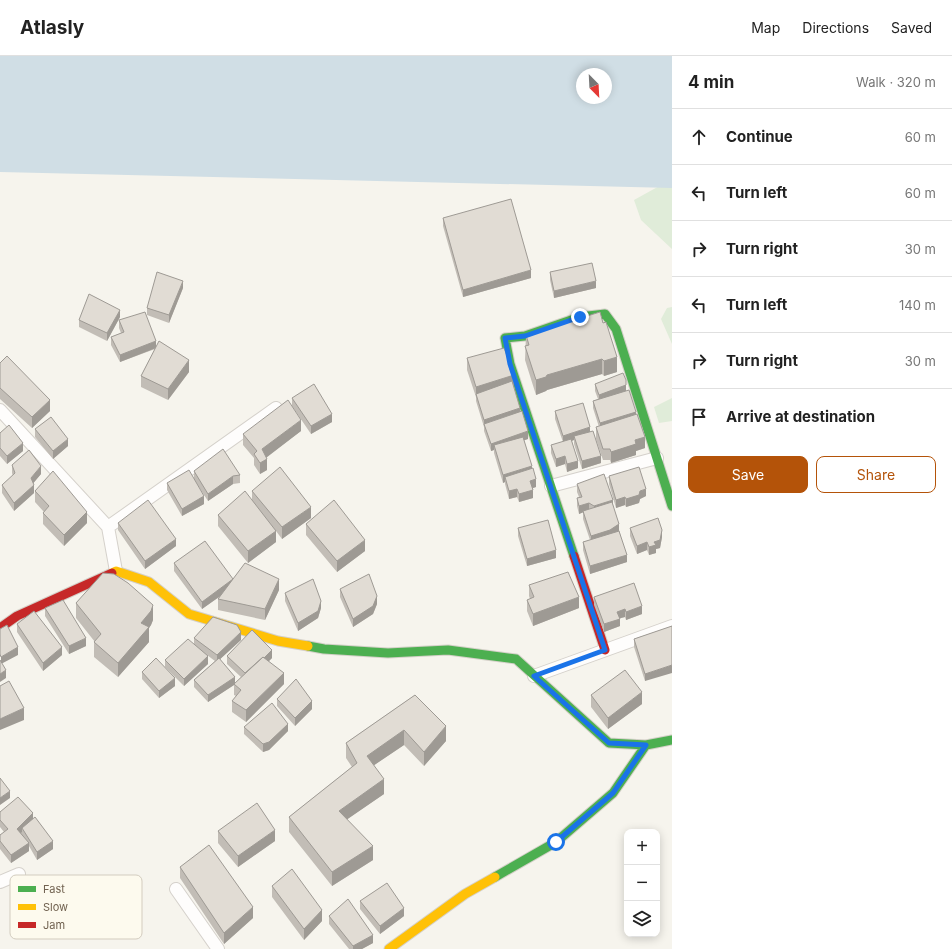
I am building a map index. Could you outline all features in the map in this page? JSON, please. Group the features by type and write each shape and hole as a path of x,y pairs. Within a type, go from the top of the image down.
{"street":[{"path":"605,650 510,364 505,338 525,336 580,317 605,314 616,329 672,506"},
{"path":"108,527 276,408"},
{"path":"0,410 108,527 116,571"},
{"path":"551,486 657,458"},
{"path":"0,628 17,616 116,571 149,582 189,614 278,641 324,649 388,653 448,650 516,659 609,743 646,745 672,740"},
{"path":"534,676 672,626"},
{"path":"388,949 465,894 556,842 613,793 646,745"},
{"path":"0,882 10,878"},
{"path":"176,889 218,949"}],"green space":[{"path":"672,179 672,249 641,220 634,200"},
{"path":"672,307 672,344 661,319 667,308"},
{"path":"672,398 672,421 659,423 654,407"}],"shaded area":[{"path":"0,56 672,56 672,188 0,172"}],"building":[{"path":"511,199 531,270 463,290 443,218"},
{"path":"592,263 596,281 554,291 550,272"},
{"path":"157,272 183,281 169,315 147,308"},
{"path":"89,294 120,310 107,333 79,320"},
{"path":"145,312 156,341 120,355 111,337 124,332 119,320"},
{"path":"600,312 603,323 606,322 617,357 604,361 602,359 547,375 546,377 536,380 525,346 529,345 526,335"},
{"path":"159,341 189,360 168,389 141,376"},
{"path":"504,348 514,375 476,387 467,358"},
{"path":"7,356 50,400 32,417 0,388 0,363"},
{"path":"623,373 626,380 626,385 599,395 595,384"},
{"path":"512,381 520,408 484,420 476,394"},
{"path":"314,384 332,414 311,426 292,398"},
{"path":"629,390 636,412 600,423 593,401"},
{"path":"288,400 301,420 262,449 267,459 260,463 254,454 257,451 243,434"},
{"path":"583,403 590,427 563,436 555,411"},
{"path":"522,411 528,431 491,444 484,424"},
{"path":"637,414 645,437 635,440 636,444 611,452 610,449 603,449 596,427"},
{"path":"51,417 68,439 53,451 35,429"},
{"path":"9,425 23,443 7,456 0,448 0,433"},
{"path":"593,431 601,456 582,461 574,436"},
{"path":"523,437 532,466 503,475 494,445"},
{"path":"571,439 578,461 567,464 565,456 556,459 551,445"},
{"path":"223,449 240,475 233,476 208,494 194,471"},
{"path":"29,450 41,466 31,478 34,485 14,503 2,485 15,473 12,465"},
{"path":"280,467 311,507 282,527 252,491"},
{"path":"639,467 646,489 640,491 639,495 616,500 609,476"},
{"path":"533,468 536,479 530,481 533,490 519,494 517,489 509,491 505,477"},
{"path":"189,470 204,496 182,509 167,483"},
{"path":"53,471 87,512 64,535 43,513 49,506 35,491"},
{"path":"604,474 613,500 594,506 589,503 579,506 577,498 582,497 577,484"},
{"path":"245,491 276,531 248,551 218,515"},
{"path":"148,500 176,539 145,561 118,523"},
{"path":"334,500 365,540 337,561 306,524"},
{"path":"612,502 619,524 610,530 591,536 583,511"},
{"path":"658,518 662,530 660,540 654,542 656,545 649,547 647,542 637,546 630,528"},
{"path":"548,520 556,550 527,559 518,528"},
{"path":"619,531 627,555 590,566 583,542"},
{"path":"205,541 233,579 202,602 174,563"},
{"path":"245,563 279,579 265,609 218,599"},
{"path":"568,572 579,597 533,614 527,600 534,597 529,585"},
{"path":"103,573 114,574 128,583 153,605 151,611 141,623 149,627 118,663 94,642 101,634 76,603"},
{"path":"369,574 377,596 373,606 353,619 340,589"},
{"path":"313,579 321,601 318,611 298,623 285,593"},
{"path":"634,583 642,606 626,612 625,609 617,612 620,619 604,624 594,597"},
{"path":"63,600 86,638 69,646 45,608"},
{"path":"34,611 62,647 43,663 17,624"},
{"path":"213,617 237,625 241,632 217,655 194,638"},
{"path":"7,625 18,647 1,657 0,629"},
{"path":"672,626 672,665 645,674 634,639"},
{"path":"252,630 272,650 245,673 227,656"},
{"path":"188,639 208,656 184,679 165,660"},
{"path":"263,657 284,673 246,710 232,701 241,690 234,684"},
{"path":"156,658 175,678 159,691 142,672"},
{"path":"219,658 235,677 208,695 194,680"},
{"path":"0,660 6,670 0,674"},
{"path":"625,670 642,692 608,718 591,695"},
{"path":"296,679 312,701 295,718 277,699"},
{"path":"9,681 24,708 0,719 0,686"},
{"path":"415,695 446,726 424,752 404,730 367,756 384,779 339,811 373,846 332,872 289,817 357,763 346,743"},
{"path":"272,703 288,724 269,742 263,744 244,727"},
{"path":"0,778 10,791 0,798"},
{"path":"18,797 33,813 17,829 29,843 11,855 0,841 0,835 8,829 0,820 0,812"},
{"path":"257,803 275,830 238,856 218,831"},
{"path":"35,817 53,841 37,852 22,828"},
{"path":"209,845 253,907 224,933 180,867"},
{"path":"292,869 322,910 304,929 272,886"},
{"path":"387,883 404,908 380,926 360,901"},
{"path":"348,899 373,935 353,946 329,916"}],"traffic: fast":[{"path":"574,556 510,364 505,338 525,336 580,317 605,314 616,329 672,506"},
{"path":"308,646 324,649 388,653 448,650 516,659 609,743 646,745 672,740"},
{"path":"495,877 556,842 613,793 646,745"}],"traffic: slow":[{"path":"112,573 116,571 149,582 189,614 278,641 308,646"},
{"path":"389,949 465,894 495,877"}],"traffic: jam":[{"path":"574,556 605,650"},
{"path":"0,628 17,616 112,573"}],"route":[{"path":"556,842 613,793 646,745 609,743 534,676 605,650 510,364 505,338 525,336 580,317"}]}
